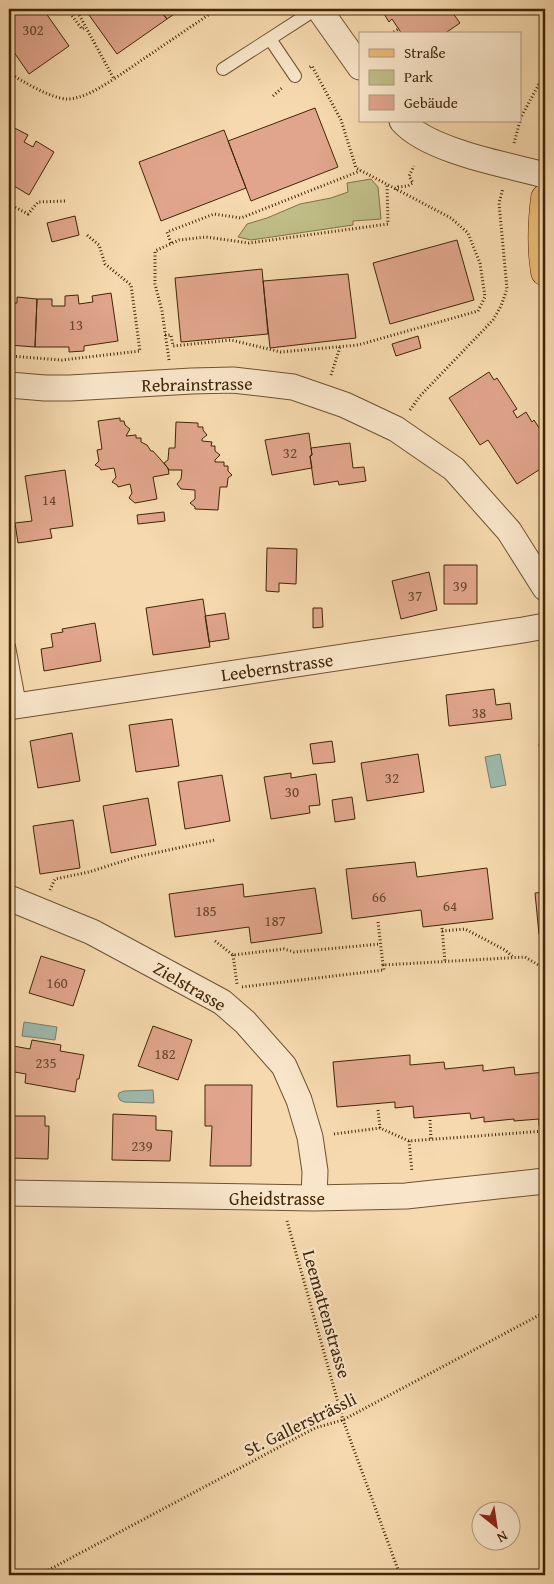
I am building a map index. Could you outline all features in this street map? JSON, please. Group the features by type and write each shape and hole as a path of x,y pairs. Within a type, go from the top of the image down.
{"main road":[{"path":"545,198 542,220 545,272"}],"street":[{"path":"317,9 359,67"},
{"path":"403,122 432,142 462,153 545,175"},
{"name":"Rebrainstrasse","path":"9,386 70,388 233,380 293,387 345,405 396,429 454,469 509,531 545,588"},
{"name":"Leebernstrasse","path":"14,706 545,626"},
{"name":"Zielstrasse","path":"9,898 92,932 222,1002 246,1022 284,1066 299,1100 310,1137 315,1171 314,1198"},
{"name":"Gheidstrasse","path":"9,1193 287,1199 414,1195 545,1181"}],"lane":[{"path":"224,69 317,9"},
{"path":"270,39 295,76"},
{"path":"9,646 14,706"}],"path":[{"path":"76,9 114,79"},
{"path":"9,73 44,92 66,99 92,93 217,9"},
{"path":"70,13 82,29 86,27"},
{"path":"394,32 398,29"},
{"path":"165,335 171,335 173,346 231,340 281,352 358,346 478,311 485,297 480,263 468,233 451,218 356,168 341,120 312,66 295,76 272,96"},
{"path":"522,115 545,73"},
{"path":"396,190 398,186 408,186 413,183 409,176 414,166"},
{"path":"171,243 167,232 214,214 241,218 360,170"},
{"path":"173,382 155,284 155,251 179,240 206,237 249,243 388,224 386,184"},
{"path":"9,204 28,214 38,202 67,202"},
{"path":"396,429 420,396 493,320 500,306 507,289 499,203"},
{"path":"9,356 62,360 140,351 131,285 105,264 99,245 86,235"},
{"path":"332,372 340,347"},
{"path":"42,912 55,879 89,872 136,857 215,840"},
{"path":"215,941 233,955 237,987 384,970 378,922"},
{"path":"446,962 442,930 464,929 505,950 513,958"},
{"path":"233,955 284,948 294,952 380,944"},
{"path":"383,965 525,957 545,969"},
{"path":"378,1110 380,1128"},
{"path":"430,1120 431,1139"},
{"path":"310,1137 380,1128 409,1140 545,1131"},
{"path":"409,1140 414,1195"},
{"name":"Leemattenstrasse","path":"287,1199 287,1221 342,1420 400,1575"},
{"name":"St. Gallersträssli","path":"39,1575 316,1428 342,1420 545,1312"}],"green space":[{"path":"371,179 378,187 381,219 353,221 353,225 251,240 238,237 247,224 300,204 331,198 348,192 347,183"}],"shaded area":[{"path":"500,754 506,785 491,788 485,757"},
{"path":"24,1022 57,1027 55,1040 22,1036"},
{"path":"153,1090 154,1103 124,1102 118,1096 119,1093 124,1091"}],"building":[{"path":"15,9 43,9 69,46 29,74 9,45 9,13"},
{"path":"98,9 159,9 167,19 117,54 89,15"},
{"path":"159,9 182,9 167,19"},
{"path":"381,9 457,9 452,12 460,23 447,32 401,32 392,19 389,22"},
{"path":"315,108 338,167 251,201 228,141"},
{"path":"9,125 28,135 24,142 33,147 36,141 54,152 29,195 9,183"},
{"path":"224,130 246,188 161,221 139,162"},
{"path":"75,216 79,235 52,242 47,223"},
{"path":"457,240 474,300 390,324 373,263"},
{"path":"262,269 268,334 181,342 175,278"},
{"path":"348,274 356,338 270,348 263,281"},
{"path":"111,293 118,341 84,346 84,351 69,352 69,347 35,347 37,299 52,299 52,306 65,306 65,296 78,295 79,304 93,302 92,296"},
{"path":"17,297 37,299 35,347 9,345 9,303 17,303"},
{"path":"418,336 421,348 396,356 392,344"},
{"path":"489,372 494,380 497,378 517,409 513,411 517,418 526,412 532,422 534,420 545,437 545,466 517,484 488,440 480,445 449,398"},
{"path":"120,418 120,421 124,421 125,425 130,429 126,436 136,435 136,438 141,438 141,442 147,445 168,468 169,474 153,477 157,499 135,503 129,498 132,493 130,484 118,487 112,482 116,477 114,468 101,470 95,465 99,461 97,450 102,449 98,421"},
{"path":"176,422 198,423 198,427 203,427 207,435 202,441 212,442 211,446 215,446 215,451 220,455 215,462 224,462 224,466 228,466 228,471 232,475 228,478 227,487 220,487 218,510 195,509 190,503 195,499 195,490 181,489 177,484 181,479 182,470 169,470 164,463 168,460 169,448 175,448"},
{"path":"309,433 312,468 272,475 265,440"},
{"path":"350,443 353,468 364,467 366,481 339,485 338,481 314,485 310,456 312,455 311,448"},
{"path":"65,470 73,526 50,529 52,538 18,543 15,523 32,521 25,476"},
{"path":"164,512 165,521 138,524 137,515"},
{"path":"267,548 297,549 296,584 279,583 279,592 266,591"},
{"path":"444,565 477,565 477,604 444,604"},
{"path":"429,572 437,610 401,619 392,581"},
{"path":"203,599 210,647 153,655 146,608"},
{"path":"313,608 322,608 323,627 313,628"},
{"path":"225,613 229,639 209,642 205,616"},
{"path":"95,623 101,661 44,671 41,649 53,647 51,634 63,632 62,629"},
{"path":"494,689 496,705 510,703 512,719 449,726 446,695"},
{"path":"172,719 179,766 136,772 129,725"},
{"path":"72,733 80,781 38,788 30,741"},
{"path":"332,741 335,762 313,764 310,744"},
{"path":"545,743 545,780 539,744"},
{"path":"418,754 424,792 367,801 361,763"},
{"path":"291,773 291,778 316,774 320,805 309,806 310,813 271,819 264,777"},
{"path":"222,775 230,821 185,829 178,782"},
{"path":"352,797 355,819 335,822 332,800"},
{"path":"148,798 156,845 111,853 103,806"},
{"path":"73,820 80,868 40,874 33,826"},
{"path":"415,862 417,877 487,868 493,919 423,927 421,910 352,919 346,869"},
{"path":"542,865 545,865 545,892"},
{"path":"243,884 244,897 315,888 322,933 251,943 249,927 175,937 169,894"},
{"path":"545,892 545,933 539,934 535,893"},
{"path":"41,956 85,970 73,1006 29,993"},
{"path":"153,1026 192,1040 178,1080 138,1066"},
{"path":"32,1040 61,1045 60,1051 84,1055 75,1092 25,1083 26,1074 9,1071 13,1046 30,1049"},
{"path":"410,1055 410,1065 444,1062 445,1069 483,1065 483,1071 514,1067 515,1075 545,1072 545,1125 539,1126 539,1119 484,1122 484,1117 471,1119 470,1113 414,1118 413,1106 395,1108 395,1102 337,1107 333,1062"},
{"path":"205,1085 252,1085 251,1166 210,1166 212,1126 205,1126"},
{"path":"113,1114 156,1116 156,1130 172,1131 170,1161 112,1160"},
{"path":"14,1116 45,1116 45,1126 49,1126 48,1159 9,1158 9,1125 13,1125"}]}
